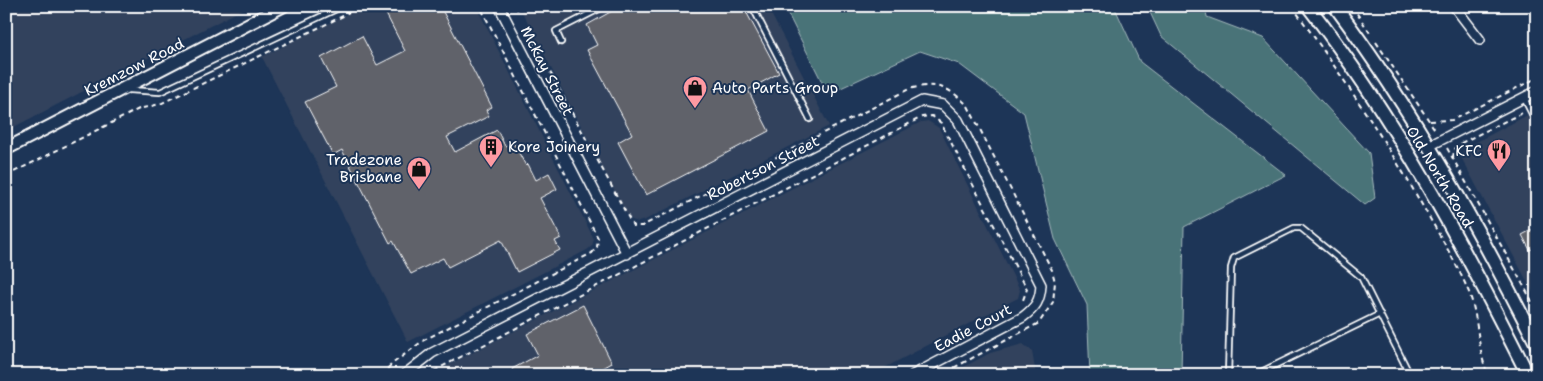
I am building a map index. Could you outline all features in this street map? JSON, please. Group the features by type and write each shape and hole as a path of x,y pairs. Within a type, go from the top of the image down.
{"main road":[{"name":"Old North Road","path":"1308,6 1372,97 1418,170 1452,228 1528,375"},
{"name":"Old North Road","path":"1335,6 1378,66 1429,146 1462,203 1537,345"}],"street":[{"name":"Kremzow Road","path":"6,149 279,8 288,6"},
{"name":"McKay Street","path":"499,6 626,254"},
{"path":"1454,6 1480,40"},
{"path":"1429,146 1537,92"},
{"name":"Robertson Street","path":"404,375 432,352 922,101 943,105 958,120 1041,285 1040,300"},
{"name":"Eadie Court","path":"913,375 1023,318 1036,308 1040,300"}],"lane":[{"path":"123,89 160,92 343,6"},
{"path":"561,42 556,32 605,6"},
{"path":"752,6 810,118"},
{"path":"1524,98 1536,124"},
{"path":"1228,375 1230,268 1234,258 1294,228 1300,228 1361,277 1410,375"},
{"path":"1256,375 1380,314"}],"path":[{"path":"351,12 358,6"},
{"path":"381,375 392,364 424,340 592,253 597,247 598,238 480,6"},
{"path":"515,6 518,12"},
{"path":"1292,6 1328,56 1395,159 1436,230 1471,299 1479,351 1488,375"},
{"path":"1352,6 1430,121 1442,122 1452,120 1537,78"},
{"path":"6,176 139,109 160,104 343,16"},
{"path":"529,33 633,226 642,226 909,89 924,85 939,86 955,93 968,106 1052,270 1054,282 1053,302 1040,324 940,375"},
{"path":"1529,109 1458,144 1454,150 1453,158 1537,310"},
{"path":"426,375 922,116 932,116 941,123 1027,289 1023,300 1026,302"},
{"path":"624,225 630,221"},
{"path":"598,238 602,237"},
{"path":"1042,313 1045,316"}],"shaded area":[{"path":"6,6 249,6 6,131"},
{"path":"363,6 476,6 594,239 592,246 587,250 408,342 262,57"},
{"path":"519,6 767,6 829,126 645,220 638,222 632,220 627,215"},
{"path":"1537,110 1537,300 1462,159 1462,153 1465,148"},
{"path":"928,121 939,128 1020,290 1018,298 871,375 429,375 921,122"},
{"path":"1023,344 1032,351 1036,375 949,375 990,353"}],"green space":[{"path":"784,6 1114,6 1140,62 1286,175 1184,227 1181,375 1090,375 1087,305 1055,239 1024,113 959,64 920,51 828,94"},
{"path":"1147,6 1205,6 1207,17 1263,38 1369,153 1375,198 1365,205 1161,36"}],"building":[{"path":"382,6 440,6 492,107 486,110 489,116 447,137 455,152 497,130 505,146 513,142 536,180 549,173 557,189 540,198 561,238 555,241 560,250 517,272 501,240 448,267 443,258 411,274 393,241 390,243 342,150 333,155 305,102 336,87 321,58 362,36 377,65 405,51"},
{"name":"Auto Parts Group","path":"621,6 743,6 779,73 748,90 769,131 646,195 618,142 632,134 587,50 597,45 587,25"},
{"path":"1537,227 1537,247 1530,250 1522,235"},
{"path":"583,305 612,363 603,368 606,375 515,375 512,369 538,355 527,334"}],"place":[{"name":"Auto Parts Group","path":"695,109"},
{"name":"Kore Joinery","path":"491,168"},
{"name":"KFC","path":"1499,172"},
{"name":"Tradezone Brisbane","path":"419,190"}]}
